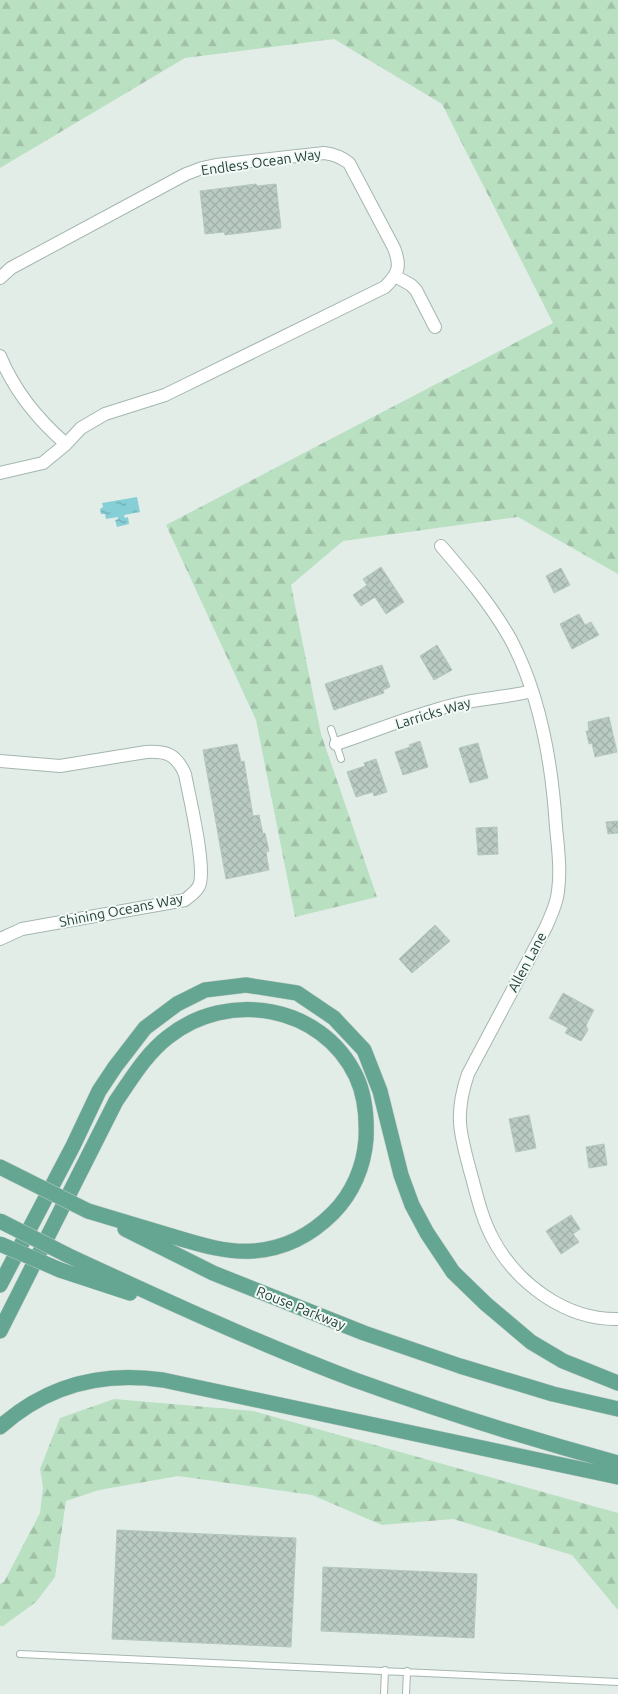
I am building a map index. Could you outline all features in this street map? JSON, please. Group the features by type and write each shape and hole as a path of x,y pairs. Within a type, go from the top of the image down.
{"main road":[{"path":"0,1285 73,1146 99,1091 114,1066 145,1028 177,1004 205,990 246,985 297,993 334,1018 364,1050 380,1091 401,1175 412,1205 426,1233 453,1272 530,1342 563,1361 618,1383"},
{"path":"0,1331 116,1101 152,1051 183,1026 229,1010 266,1010 286,1015 308,1025 327,1038 344,1057 356,1075 362,1094 366,1130 365,1152 359,1173 350,1192 340,1206 316,1228 304,1236 270,1249 252,1251 226,1250 198,1244 88,1211"},
{"name":"Rouse Parkway","path":"0,1167 213,1273 364,1333 460,1366 553,1394 618,1409"},
{"path":"0,1221 67,1255 195,1314 353,1379 443,1411 548,1444 618,1463"},
{"path":"0,1244 60,1270 195,1314"},
{"path":"0,1427 34,1401 61,1388 87,1381 138,1376 618,1477"}],"street":[{"name":"Endless Ocean Way","path":"0,278 10,268 194,171 216,166 324,153 333,154 349,163 397,256 399,266 395,276"},
{"path":"0,474 43,463 66,444 81,428 105,414 165,395 385,287 395,276 416,290 435,327"},
{"path":"0,356 20,396 49,430 66,444"},
{"name":"Allen Lane","path":"441,546 470,580 500,622 511,641 532,691 547,747 553,782 558,850 558,893 554,909 468,1074 461,1094 459,1112 460,1133 486,1221 493,1238 504,1256 534,1287 550,1300 568,1309 591,1316 618,1319"},
{"name":"Larricks Way","path":"336,744 451,705 480,698 509,697 532,691"},
{"name":"Shining Oceans Way","path":"0,761 60,766 146,752 159,751 175,757 181,764 185,774 202,866 200,885 185,900 22,930 0,939"}],"lane":[{"path":"331,729 341,759"},
{"path":"20,1654 618,1682"},
{"path":"384,1694 385,1670"},
{"path":"406,1694 407,1671"}],"green space":[{"path":"0,0 618,0 618,574 518,517 343,541 291,585 321,734 377,897 295,917 256,720 166,525 553,323 442,104 334,39 185,58 0,168"},
{"path":"114,1399 253,1411 618,1513 618,1610 572,1555 453,1519 382,1525 312,1495 178,1476 99,1490 66,1501 55,1577 36,1602 3,1626 0,1626 0,1584 4,1582 40,1513 43,1487 40,1469 60,1418"}],"water":[{"path":"137,497 140,512 124,515 125,518 128,517 129,524 117,527 115,520 118,517 106,519 105,514 101,514 102,503"}],"building":[{"path":"256,184 257,186 276,184 281,228 225,235 224,232 205,234 200,191"},
{"path":"381,567 404,602 386,614 375,597 361,606 353,595 367,585 363,579"},
{"path":"561,568 570,585 554,593 546,576"},
{"path":"579,614 585,625 591,622 599,635 572,649 560,624"},
{"path":"437,645 452,670 434,680 420,656"},
{"path":"382,665 390,687 383,690 384,693 334,710 325,684"},
{"path":"609,717 617,752 595,757 592,743 589,744 586,731 589,731 588,722"},
{"path":"420,741 428,767 403,775 395,752"},
{"path":"478,743 488,778 470,783 459,748"},
{"path":"237,744 241,762 244,761 253,816 259,815 263,834 265,833 269,851 266,852 269,870 226,879 203,750"},
{"path":"376,759 387,792 374,796 373,792 356,797 347,772 365,766 364,763"},
{"path":"618,821 618,833 608,834 606,822"},
{"path":"497,827 498,854 478,855 476,828"},
{"path":"435,925 450,941 412,973 399,959"},
{"path":"563,993 594,1010 586,1025 588,1030 581,1041 565,1033 568,1028 549,1018"},
{"path":"529,1115 536,1148 516,1152 509,1119"},
{"path":"604,1144 607,1165 589,1168 586,1147"},
{"path":"571,1215 580,1229 573,1234 579,1242 561,1254 546,1231"},
{"path":"117,1530 296,1538 291,1647 112,1639"},
{"path":"323,1567 477,1574 474,1638 321,1631"}]}
